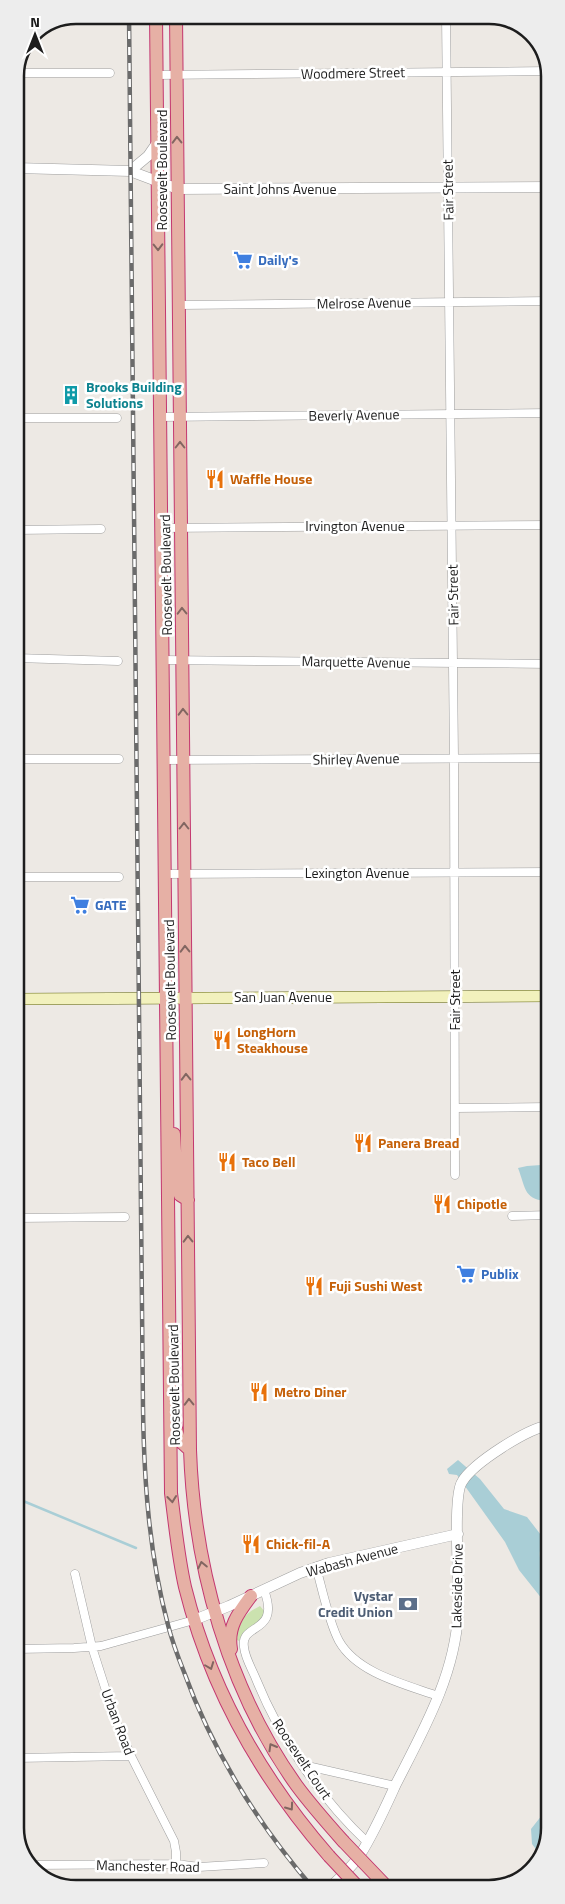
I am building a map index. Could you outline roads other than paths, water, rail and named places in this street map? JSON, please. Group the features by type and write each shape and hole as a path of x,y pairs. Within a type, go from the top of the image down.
{"highway":[{"name":"Roosevelt Boulevard","path":"156,24 170,1476 178,1546 186,1587 194,1620 213,1673 243,1734 277,1789 329,1856 352,1880"},
{"name":"Roosevelt Boulevard","path":"176,24 190,1450 193,1508 205,1576 214,1612 253,1712 275,1753 296,1785 343,1842 380,1880"},
{"path":"166,1116 173,1126 177,1185 180,1195 188,1200"},
{"path":"170,1404 179,1440 190,1450 180,1459 170,1476"},
{"path":"233,1663 230,1632 240,1611 251,1596"}],"main road":[{"name":"San Juan Avenue","path":"24,999 541,996"}],"street":[{"name":"Fair Street","path":"446,24 455,873 455,1175"},
{"name":"Woodmere Street","path":"156,75 541,71"},
{"path":"24,73 110,73"},
{"path":"130,171 148,156 157,143"},
{"name":"Saint Johns Avenue","path":"24,168 130,171 178,189 541,187"},
{"name":"Melrose Avenue","path":"179,305 541,301"},
{"name":"Beverly Avenue","path":"160,417 541,413"},
{"path":"24,418 117,418"},
{"name":"Irvington Avenue","path":"161,528 541,525"},
{"path":"24,530 101,529"},
{"path":"24,658 118,661"},
{"name":"Marquette Avenue","path":"162,660 541,664"},
{"name":"Shirley Avenue","path":"163,760 541,758"},
{"path":"24,759 119,759"},
{"name":"Lexington Avenue","path":"164,874 541,872"},
{"path":"24,877 119,877"},
{"path":"455,1108 541,1107"},
{"path":"512,1216 541,1215"},
{"path":"24,1218 125,1217"},
{"name":"Lakeside Drive","path":"337,1880 352,1864 366,1842 396,1786 438,1696 452,1656 456,1635 459,1591 458,1510 462,1482 472,1470 492,1454 532,1431 541,1428"},
{"name":"Wabash Avenue","path":"194,1620 316,1567 458,1534"},
{"path":"316,1567 337,1635 350,1656 361,1665 380,1674 438,1696"},
{"name":"Urban Road","path":"75,1574 92,1647 106,1692 131,1756 174,1841 176,1864"},
{"name":"Roosevelt Court","path":"264,1590 268,1600 269,1613 266,1620 247,1635 244,1641 244,1648 273,1718 284,1739 340,1814 366,1842"},
{"path":"24,1649 92,1647 194,1620"},
{"path":"24,1758 131,1756"},
{"path":"303,1765 396,1786"},
{"name":"Manchester Road","path":"39,1865 176,1864 199,1867 264,1863"}],"water":[{"path":"541,1165 541,1200 531,1196 525,1188 518,1168"},
{"path":"458,1460 480,1479 504,1509 527,1517 541,1535 541,1598 519,1570 505,1542 457,1475 449,1474 447,1469"},
{"path":"541,1816 540,1839 536,1850 532,1844 531,1829"}],"waterway":[{"path":"24,1501 136,1548"}],"railway":[{"path":"129,24 143,1408 149,1517 156,1571 171,1637 196,1702 238,1786 273,1838 307,1880"}],"place":[{"name":"Daily's","path":"243,260"},
{"name":"Brooks Building Solutions","path":"71,395"},
{"name":"Waffle House","path":"215,479"},
{"name":"GATE","path":"80,905"},
{"name":"LongHorn Steakhouse","path":"222,1040"},
{"name":"Panera Bread","path":"363,1143"},
{"name":"Taco Bell","path":"227,1162"},
{"name":"Chipotle","path":"442,1204"},
{"name":"Publix","path":"466,1274"},
{"name":"Fuji Sushi West","path":"314,1286"},
{"name":"Metro Diner","path":"259,1392"},
{"name":"Chick-fil-A","path":"251,1544"},
{"name":"Vystar Credit Union","path":"408,1604"}]}
